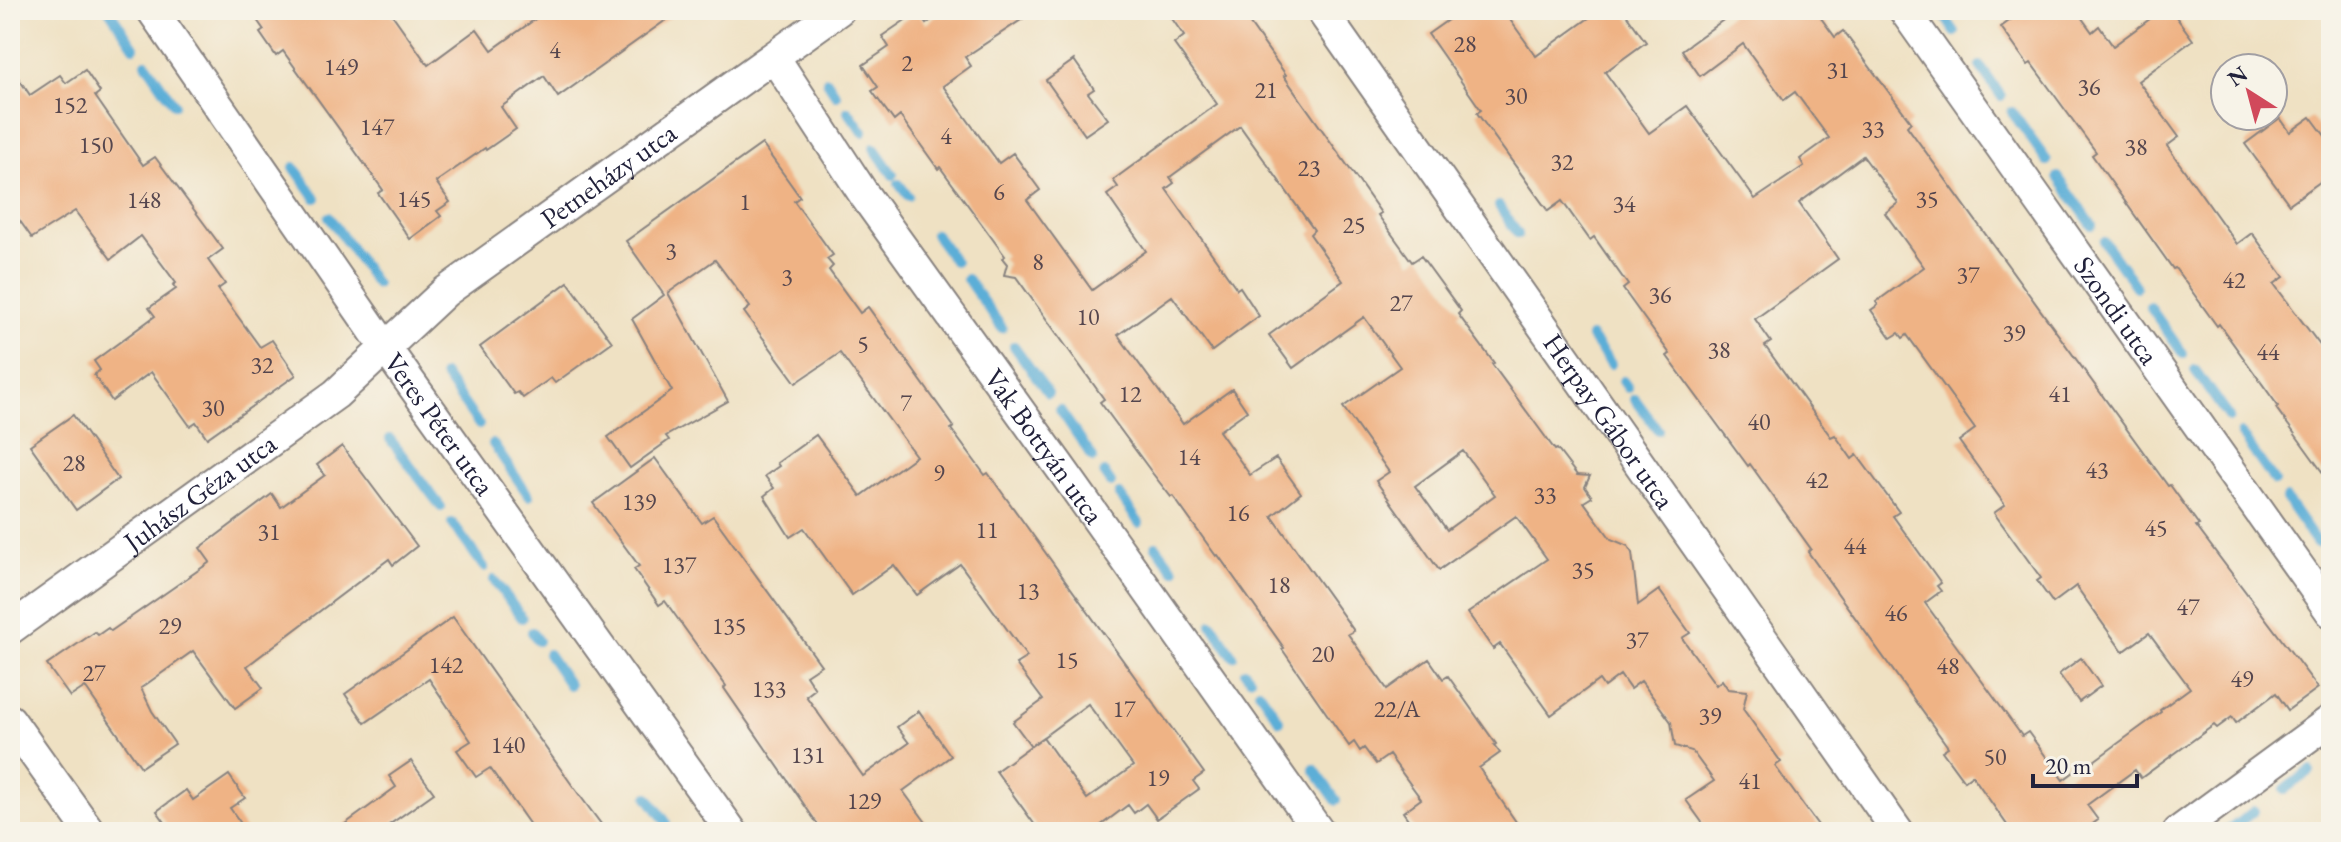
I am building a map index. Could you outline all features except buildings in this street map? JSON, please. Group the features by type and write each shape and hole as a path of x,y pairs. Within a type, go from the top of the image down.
{"street":[{"name":"Veres Péter utca","path":"152,10 385,347 732,832"},
{"name":"Petneházy utca","path":"385,347 445,292 839,10"},
{"name":"Herpay Gábor utca","path":"1321,10 1898,832"},
{"name":"Szondi utca","path":"1904,10 2331,612"},
{"name":"Vak Bottyán utca","path":"774,57 879,217 1319,832"},
{"name":"Juhász Géza utca","path":"10,629 336,394 385,347"},
{"path":"10,720 90,832"},
{"path":"2178,832 2331,720"}],"waterway":[{"path":"109,10 134,47"},
{"path":"1940,10 1955,32"},
{"path":"146,63 174,104"},
{"path":"1980,66 2001,96"},
{"path":"827,81 836,95"},
{"path":"848,111 863,132"},
{"path":"2012,112 2047,161"},
{"path":"874,148 893,175"},
{"path":"294,167 316,198"},
{"path":"2058,177 2092,225"},
{"path":"899,184 908,196"},
{"path":"1499,206 1518,234"},
{"path":"329,217 376,284"},
{"path":"935,234 955,262"},
{"path":"2104,242 2124,270"},
{"path":"2127,274 2136,287"},
{"path":"967,279 1002,328"},
{"path":"2150,307 2183,354"},
{"path":"1591,337 1611,364"},
{"path":"1014,346 1048,393"},
{"path":"2195,370 2229,418"},
{"path":"444,375 479,425"},
{"path":"1623,381 1628,388"},
{"path":"1635,399 1658,430"},
{"path":"1060,410 1093,458"},
{"path":"2241,434 2274,481"},
{"path":"390,439 441,507"},
{"path":"493,444 529,496"},
{"path":"1104,473 1111,483"},
{"path":"1119,494 1139,523"},
{"path":"2286,499 2317,543"},
{"path":"452,523 484,567"},
{"path":"1156,546 1174,570"},
{"path":"494,580 522,618"},
{"path":"1212,624 1233,656"},
{"path":"532,632 538,641"},
{"path":"548,654 569,685"},
{"path":"1245,672 1250,678"},
{"path":"1259,691 1280,721"},
{"path":"1314,769 1336,800"},
{"path":"2285,789 2310,771"},
{"path":"648,797 666,822"},
{"path":"2229,830 2254,811"}]}
